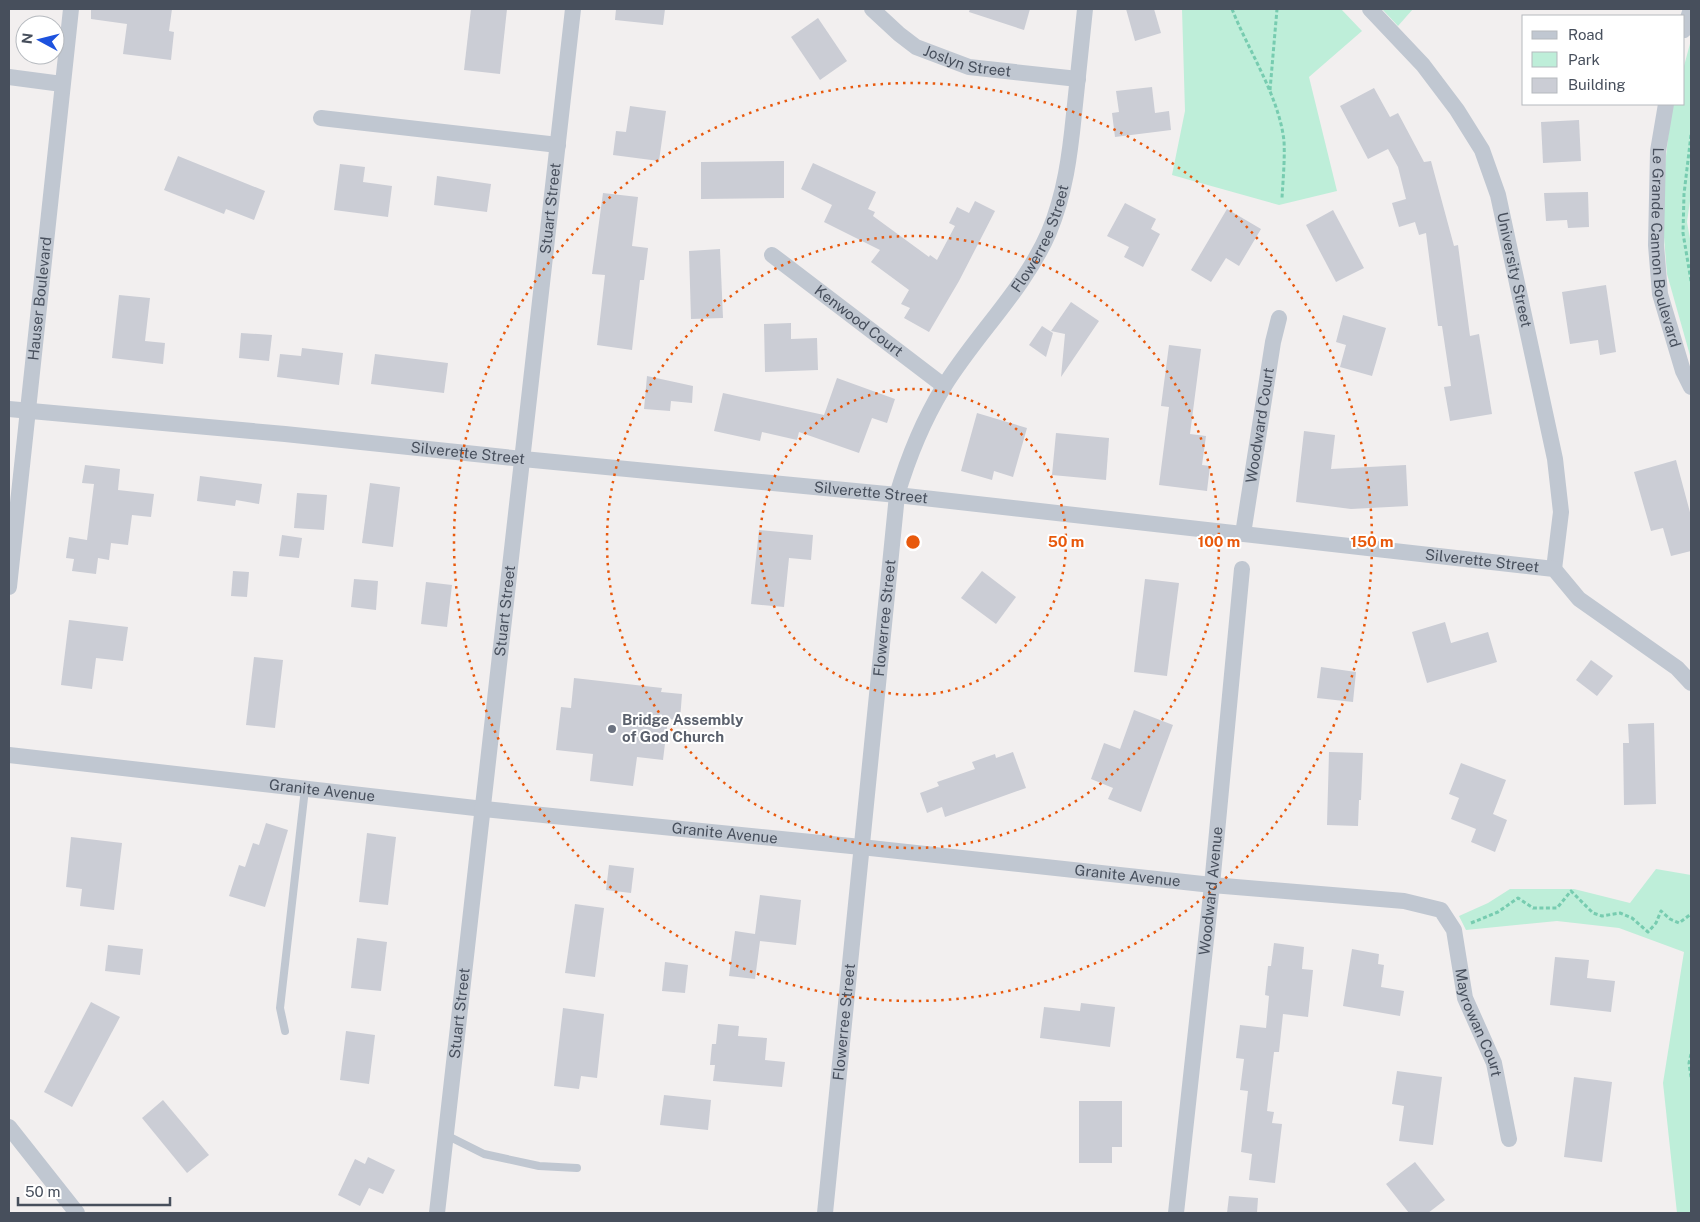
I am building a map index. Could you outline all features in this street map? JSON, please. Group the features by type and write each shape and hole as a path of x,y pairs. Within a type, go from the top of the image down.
{"street":[{"name":"Hauser Boulevard","path":"9,587 71,9"},
{"name":"Stuart Street","path":"437,1213 573,9"},
{"name":"Joslyn Street","path":"872,9 898,34 916,47 969,68 1078,79"},
{"name":"Flowerree Street","path":"825,1213 897,495 926,418 944,386 1028,272 1048,233 1059,206 1068,168 1085,9"},
{"name":"University Street","path":"1370,9 1423,65 1457,110 1482,150 1498,195 1556,459 1561,512 1554,569"},
{"path":"1685,27 1691,9"},
{"path":"9,78 62,84"},
{"name":"Le Grande Cannon Boulevard","path":"1666,105 1658,151 1656,245 1660,294 1683,371 1691,387"},
{"path":"321,118 558,145"},
{"name":"Kenwood Court","path":"772,255 944,386"},
{"name":"Woodward Court","path":"1243,534 1273,342 1280,318"},
{"name":"Silverette Street","path":"9,409 285,434 897,495 1554,569 1579,599 1670,663 1691,683"},
{"name":"Woodward Avenue","path":"1176,1213 1212,885 1242,569"},
{"name":"Granite Avenue","path":"9,755 484,809 1212,885 1404,901 1442,910"},
{"name":"Mayrowan Court","path":"1442,910 1454,930 1465,998 1494,1062 1509,1139"},
{"path":"9,1127 77,1213"}],"lane":[{"path":"285,1031 280,1008 305,789"},
{"path":"446,1135 484,1154 539,1166 577,1168"}],"path":[{"path":"1232,9 1270,92 1280,123 1284,142 1282,198"},
{"path":"1270,92 1277,9"},
{"path":"1691,134 1684,194 1683,233 1691,281"},
{"path":"1454,930 1498,912 1518,898 1534,908 1557,908 1571,891 1593,913 1602,916 1620,913 1632,918 1648,932 1656,923 1661,911 1670,919 1679,923 1691,914"},
{"path":"1691,1054 1691,1077"}],"green space":[{"path":"1182,9 1341,9 1362,31 1309,77 1337,191 1279,205 1172,175 1185,111"},
{"path":"1382,9 1413,9 1398,26"},
{"path":"1691,40 1691,194 1687,222 1691,244 1691,359 1667,274 1661,200 1673,105 1685,105 1685,62"},
{"path":"1656,869 1691,875 1691,1213 1677,1213 1663,1083 1684,952 1619,928 1557,921 1466,930 1459,916 1488,903 1510,889 1574,889 1630,903"}],"building":[{"path":"91,9 172,9 169,31 174,32 171,60 123,54 127,24 91,19"},
{"path":"471,9 507,9 500,74 464,70"},
{"path":"616,9 665,9 663,25 615,20"},
{"path":"970,9 1030,9 1024,30 969,12"},
{"path":"1126,9 1154,9 1161,33 1135,41"},
{"path":"818,18 847,61 820,80 791,37"},
{"path":"1152,87 1155,113 1169,111 1171,130 1115,137 1112,113 1119,112 1116,91"},
{"path":"1374,88 1390,117 1398,113 1424,162 1431,161 1454,246 1458,245 1470,336 1479,334 1492,414 1450,421 1444,387 1451,386 1442,326 1438,326 1426,233 1419,235 1415,222 1399,227 1392,203 1406,199 1398,167 1388,149 1368,159 1340,106"},
{"path":"630,106 666,111 659,161 613,155 616,131 626,132"},
{"path":"1579,120 1581,161 1543,163 1541,122"},
{"path":"178,156 265,191 254,220 226,209 224,214 164,190"},
{"path":"784,161 784,198 701,199 701,162"},
{"path":"813,163 876,192 868,209 875,212 873,216 929,257 930,255 937,260 955,226 949,223 957,207 969,213 975,201 995,211 959,281 929,332 904,318 910,308 901,304 909,290 871,262 880,250 824,222 832,205 801,189"},
{"path":"340,164 365,167 363,182 392,186 388,217 334,210"},
{"path":"437,176 491,184 487,212 434,205"},
{"path":"1588,192 1589,227 1568,228 1567,220 1546,221 1544,193"},
{"path":"603,193 638,197 632,246 648,248 644,280 640,280 632,350 597,345 605,275 592,274"},
{"path":"1125,203 1156,219 1151,229 1160,234 1143,267 1124,257 1129,247 1107,236"},
{"path":"1227,209 1261,229 1239,266 1226,258 1211,282 1191,270"},
{"path":"1333,210 1364,268 1336,282 1306,225"},
{"path":"720,249 723,318 691,319 689,251"},
{"path":"1606,285 1616,352 1600,355 1598,340 1570,344 1562,292"},
{"path":"119,295 150,298 145,341 165,343 163,364 112,358"},
{"path":"1071,302 1099,321 1061,377 1065,334 1051,331"},
{"path":"1343,315 1386,328 1372,376 1340,367 1346,345 1336,342"},
{"path":"791,323 791,339 817,338 818,370 765,372 764,324"},
{"path":"1042,326 1053,333 1046,357 1029,345"},
{"path":"241,333 272,335 269,361 239,358"},
{"path":"1169,345 1201,349 1190,434 1206,436 1202,465 1210,466 1207,491 1159,485 1169,407 1161,406"},
{"path":"302,348 343,353 339,385 277,377 280,354 301,356"},
{"path":"375,354 448,363 444,393 371,384"},
{"path":"647,376 693,386 692,403 671,401 670,411 644,409"},
{"path":"837,378 895,399 887,423 872,418 859,453 799,432 797,440 762,432 760,441 714,431 723,393 824,415"},
{"path":"977,413 1027,428 1013,477 994,471 992,480 961,471"},
{"path":"1304,431 1335,435 1331,469 1406,465 1408,506 1351,509 1296,502"},
{"path":"1056,433 1109,438 1106,480 1052,475"},
{"path":"1676,460 1691,516 1691,551 1671,556 1663,528 1651,531 1634,472"},
{"path":"85,465 120,469 118,490 154,494 151,517 132,515 128,545 111,543 109,560 98,558 96,574 72,571 74,559 66,558 69,537 87,540 94,484 82,483"},
{"path":"200,476 262,484 259,504 236,500 235,506 197,501"},
{"path":"370,483 400,487 393,547 362,543"},
{"path":"297,493 327,495 324,530 294,528"},
{"path":"759,530 813,535 811,560 789,558 784,607 751,604"},
{"path":"282,535 302,538 299,558 279,556"},
{"path":"233,571 249,572 247,597 231,596"},
{"path":"982,571 1016,597 996,624 961,598"},
{"path":"354,579 378,581 376,610 351,607"},
{"path":"1145,579 1179,583 1167,676 1134,672"},
{"path":"426,582 452,585 447,627 421,624"},
{"path":"69,620 128,627 123,661 96,658 92,689 61,685"},
{"path":"1445,622 1451,643 1488,632 1497,662 1427,683 1412,632"},
{"path":"254,657 283,660 275,728 246,725"},
{"path":"1591,660 1613,676 1597,696 1576,680"},
{"path":"1321,667 1356,672 1353,702 1317,698"},
{"path":"574,678 662,688 661,692 682,694 680,720 668,719 663,760 637,757 633,786 590,781 593,754 556,750 561,707 571,708"},
{"path":"1134,710 1173,725 1141,812 1108,799 1113,788 1091,779 1104,743 1120,749"},
{"path":"1654,723 1656,804 1624,805 1623,743 1629,743 1628,724"},
{"path":"1013,752 1026,788 945,817 942,807 927,813 920,793 939,786 937,782 975,769 972,762 995,754 996,758"},
{"path":"1329,752 1363,753 1358,826 1327,825"},
{"path":"1461,763 1506,780 1493,814 1507,820 1495,852 1471,842 1476,829 1451,819 1459,798 1449,794"},
{"path":"266,823 288,830 265,907 229,896 239,865 245,867 253,843 259,845"},
{"path":"367,833 396,837 388,905 359,902"},
{"path":"71,837 122,843 114,910 80,906 82,889 66,887"},
{"path":"609,865 634,868 631,893 606,890"},
{"path":"760,895 801,900 796,945 760,941 755,979 729,976 735,931 755,934"},
{"path":"575,904 604,908 595,977 565,973"},
{"path":"357,938 387,942 381,991 351,988"},
{"path":"1274,943 1304,947 1302,969 1313,970 1308,1017 1283,1014 1279,1052 1274,1052 1267,1111 1274,1112 1272,1123 1282,1124 1275,1183 1249,1180 1252,1154 1241,1152 1248,1091 1240,1090 1244,1059 1236,1058 1240,1025 1266,1028 1269,996 1265,995 1268,966 1271,966"},
{"path":"108,945 143,949 140,975 105,971"},
{"path":"1352,949 1379,954 1378,964 1384,965 1381,987 1404,991 1400,1016 1343,1006"},
{"path":"1555,957 1589,960 1587,978 1615,981 1611,1012 1550,1005"},
{"path":"665,962 688,965 685,993 662,991"},
{"path":"91,1002 120,1017 72,1107 44,1092"},
{"path":"1081,1003 1115,1007 1110,1047 1040,1038 1044,1007 1080,1011"},
{"path":"563,1008 604,1014 597,1078 581,1076 579,1089 554,1086"},
{"path":"718,1024 739,1026 738,1036 767,1038 765,1060 785,1062 782,1087 713,1081 715,1065 710,1065 712,1044 716,1044"},
{"path":"346,1031 375,1035 369,1084 340,1080"},
{"path":"1397,1071 1442,1077 1433,1145 1399,1141 1404,1106 1392,1104"},
{"path":"1574,1077 1612,1082 1602,1162 1564,1157"},
{"path":"664,1095 711,1100 708,1130 660,1125"},
{"path":"163,1100 209,1155 187,1173 142,1118"},
{"path":"1079,1101 1122,1101 1122,1147 1112,1147 1112,1163 1079,1163"},
{"path":"368,1157 395,1170 383,1194 369,1188 360,1206 338,1195 355,1159 365,1164"},
{"path":"1415,1162 1445,1200 1428,1213 1409,1213 1386,1184"},
{"path":"1229,1196 1258,1198 1257,1213 1227,1213"}],"place":[{"name":"Bridge Assembly of God Church","path":"612,729"}]}
